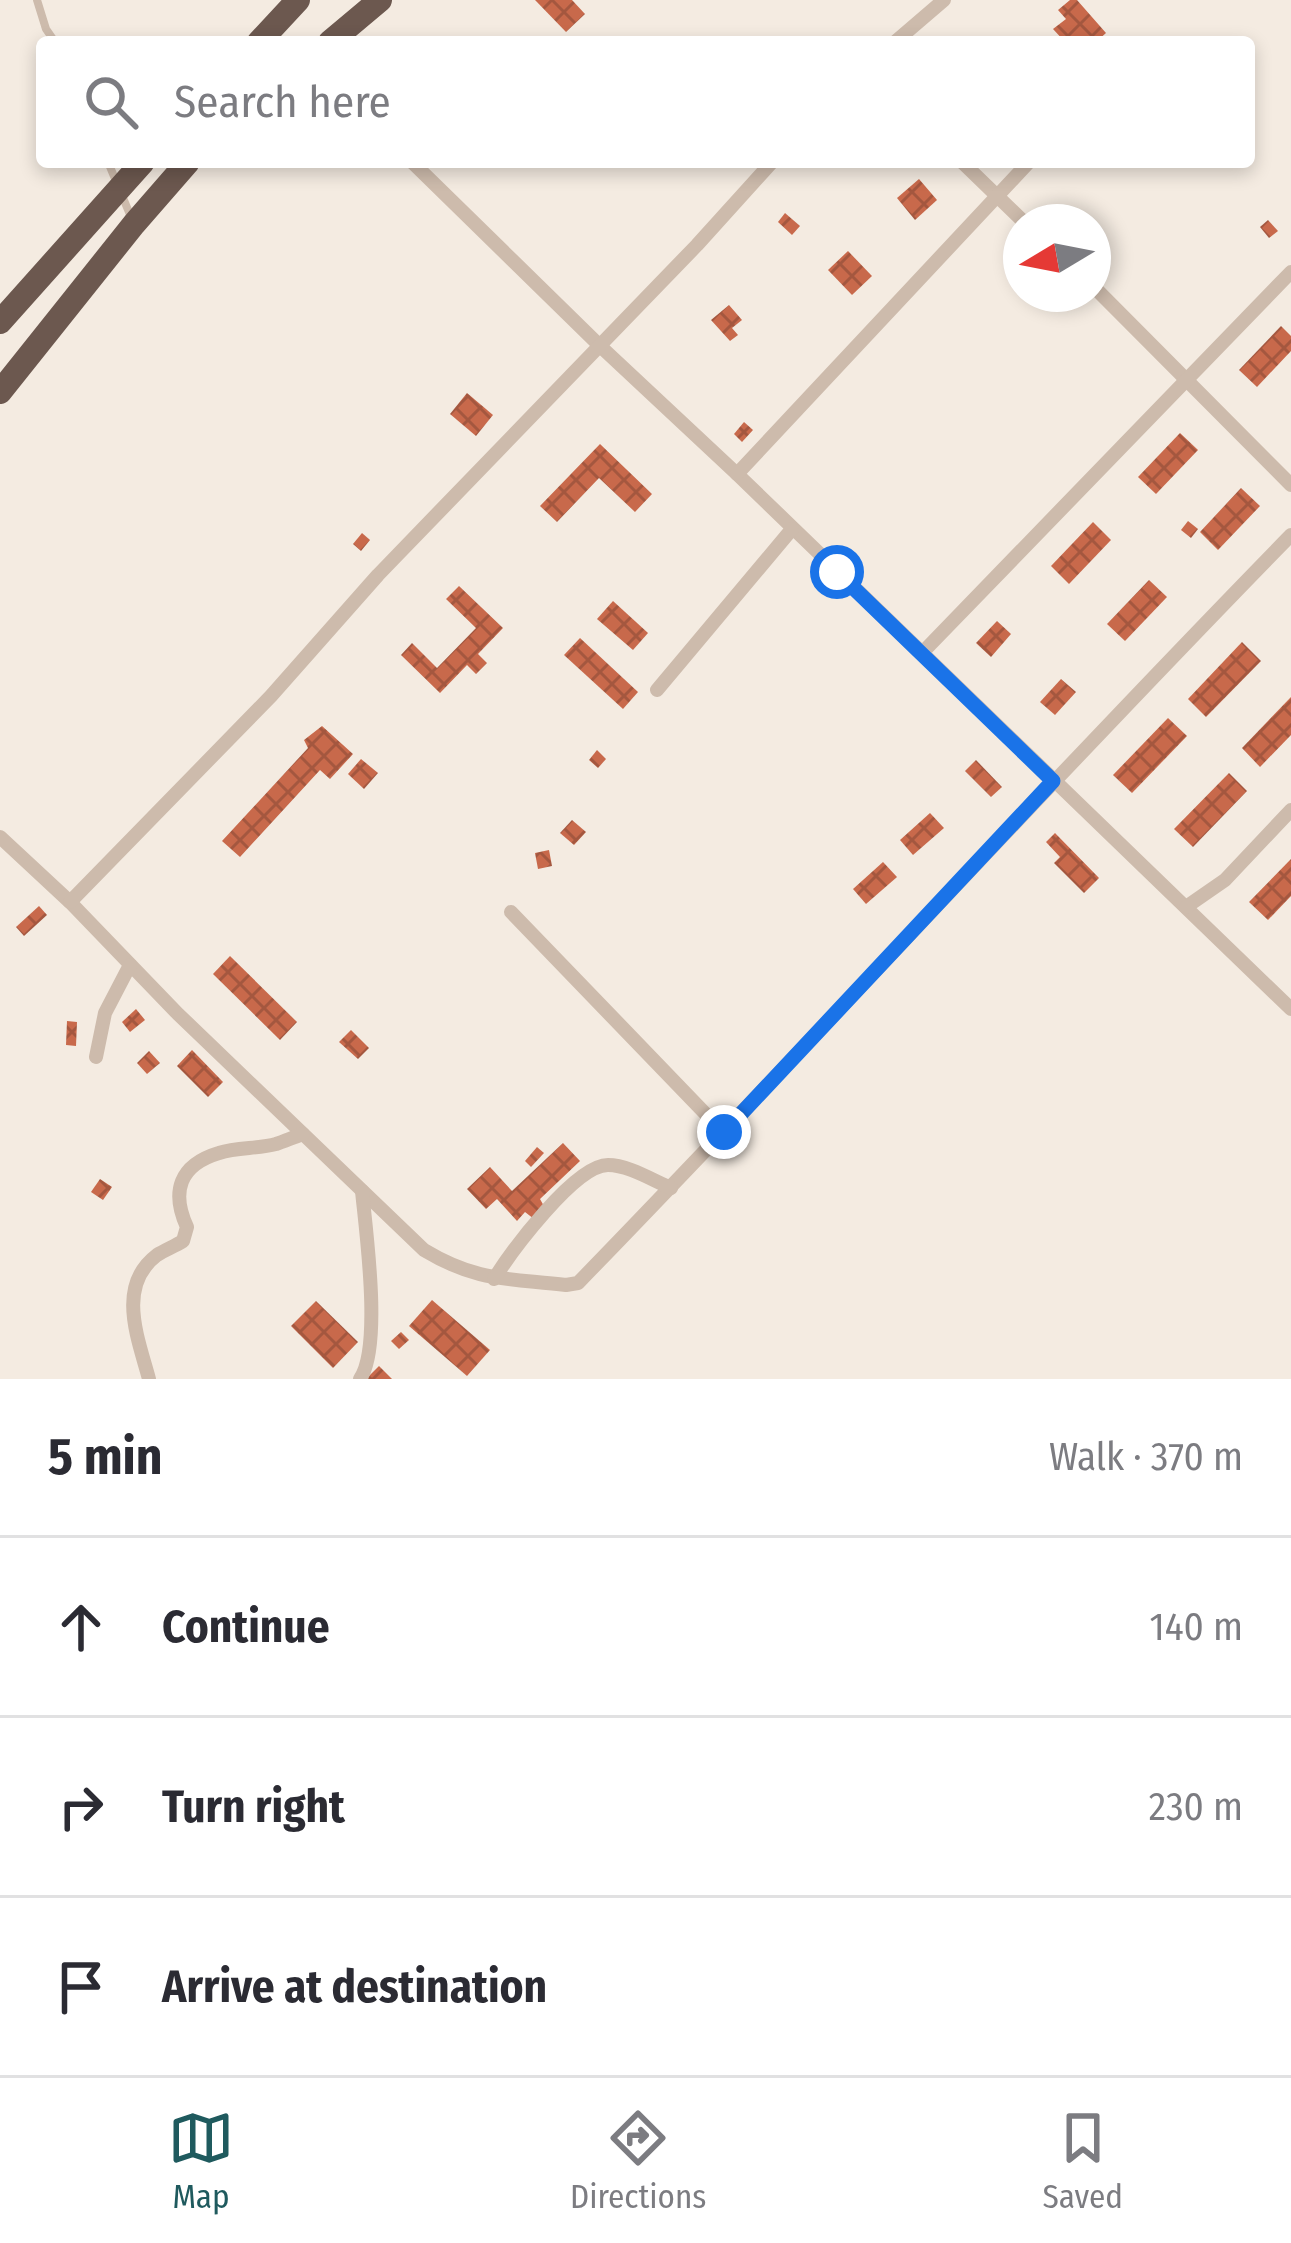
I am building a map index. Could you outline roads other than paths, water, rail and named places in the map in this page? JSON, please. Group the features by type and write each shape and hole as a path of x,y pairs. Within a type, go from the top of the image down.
{"highway":[{"path":"265,36 298,0"},
{"path":"337,36 380,0"},
{"path":"0,322 137,168"},
{"path":"0,392 183,168"}],"street":[{"path":"902,36 944,0"},
{"path":"418,168 1291,1009"},
{"path":"70,902 239,730 378,575 767,168"},
{"path":"968,168 1005,204"},
{"path":"737,474 1024,168"},
{"path":"922,653 1291,272"},
{"path":"1111,304 1291,485"},
{"path":"658,690 792,530"},
{"path":"0,837 424,1250 494,1279 578,1283 1291,535"},
{"path":"1186,907 1225,880 1290,812"},
{"path":"512,912 724,1132"},
{"path":"96,1057 105,1013 130,965"},
{"path":"149,1379 132,1295 139,1274 157,1255 183,1241 187,1227 177,1195 184,1174 216,1154 303,1134"},
{"path":"494,1279 522,1236 584,1174 604,1164 671,1188"},
{"path":"360,1379 366,1370 371,1313 362,1191"}],"lane":[{"path":"37,0 51,36"},
{"path":"110,168 134,224"}]}
